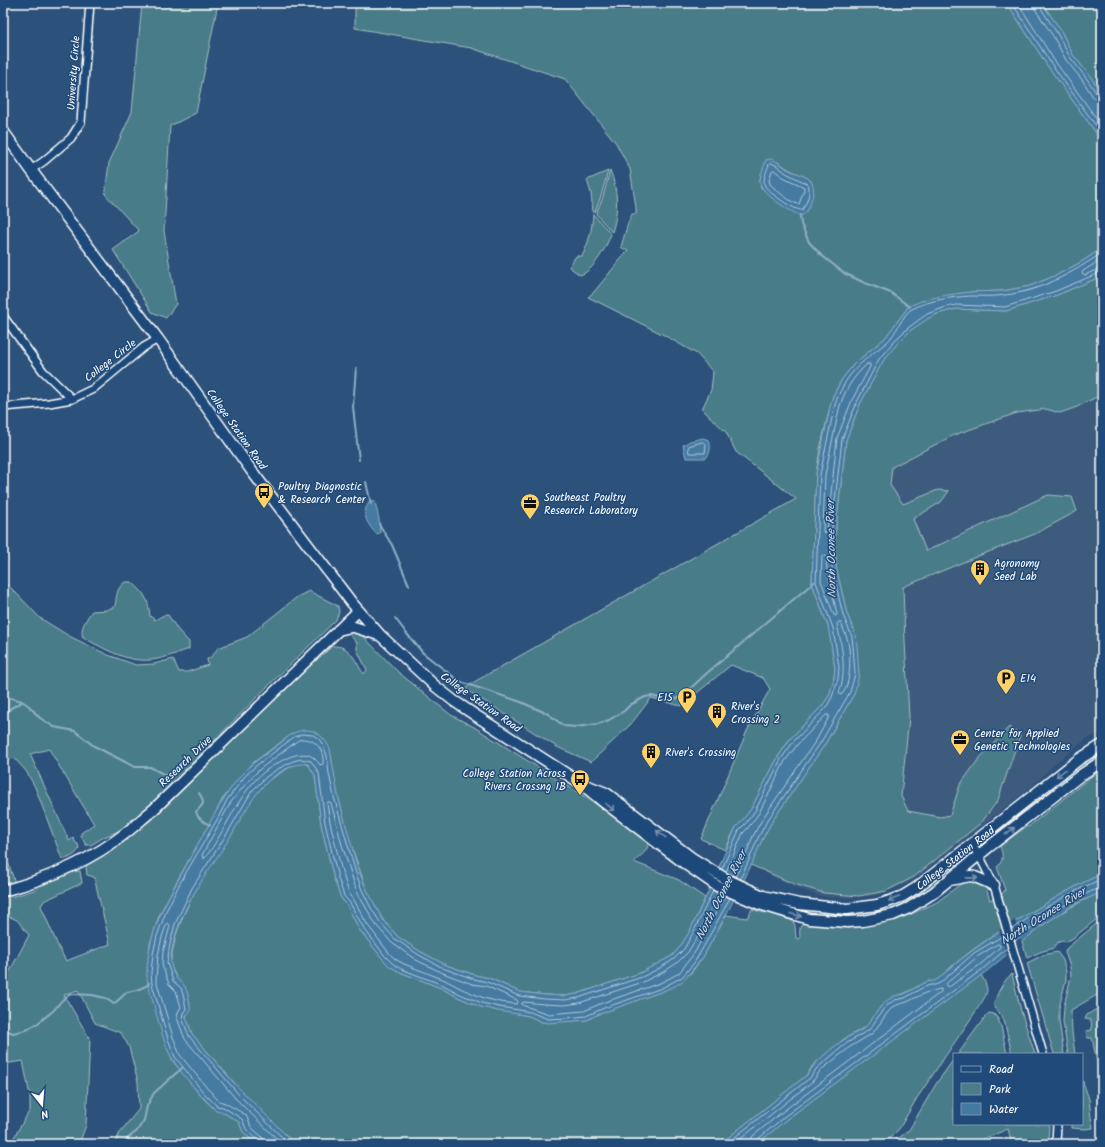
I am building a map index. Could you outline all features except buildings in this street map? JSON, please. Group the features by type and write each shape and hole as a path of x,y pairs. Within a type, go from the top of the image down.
{"main road":[{"name":"College Station Road","path":"3,131 158,339 251,470 358,611 381,636 454,701 579,782 606,793 690,862 726,879 761,900 810,919 847,922 863,921 893,914 909,908 932,893 1102,761"},
{"name":"Research Drive","path":"3,891 60,872 98,852 126,832 153,810 358,611"},
{"path":"338,630 354,627 381,636"},
{"name":"College Station Road","path":"761,900 848,909 878,905 903,896 916,888 1078,760 1102,745"},
{"path":"948,880 970,876 994,885"}],"street":[{"name":"University Circle","path":"31,170 71,138 80,122 83,105 89,3"},
{"path":"3,316 43,371 72,399"},
{"name":"College Circle","path":"3,407 43,404 72,399 92,389 144,347 158,339"},
{"path":"971,844 979,855 994,885 1042,1053"},
{"path":"1056,1144 1057,1125"}],"shaded area":[{"path":"1102,276 1102,732 1088,738 1058,761 1030,788 917,877 904,885 878,895 852,898 826,897 813,894 774,878 752,864 854,694 897,344 911,330 1074,289"}],"green space":[{"path":"142,3 218,3 196,113 170,126 164,231 176,304 166,318 152,312 113,250 139,231 105,194 109,163 132,112"},
{"path":"355,3 1007,3 1047,65 1102,141 1102,248 1083,261 1057,275 1030,286 1003,291 970,292 909,306 885,338 855,363 842,379 833,396 820,449 816,474 812,583 829,629 835,668 832,687 829,696 822,706 790,739 778,757 751,809 742,822 736,827 725,850 701,839 747,731 770,689 763,678 731,665 681,706 651,698 631,724 591,762 557,747 465,689 474,682 796,499 736,452 726,432 702,409 711,390 713,372 697,354 662,334 588,297 594,292 628,251 621,247 631,216 632,214 636,214 636,207 630,169 616,143 565,79 471,48 355,28","holes":["778,162 812,182 761,188 761,174"]},
{"path":"1042,3 1102,3 1102,94 1073,55 1061,31"},
{"path":"610,170 615,185 617,201 616,216 612,232 596,214 603,197"},
{"path":"608,171 601,196 595,212 593,212 591,193 587,180"},
{"path":"593,214 611,234 603,251 594,264 585,273 580,275 569,267 576,256 582,256 587,246"},
{"path":"1102,276 1102,394 1077,407 1060,413 1046,409 1017,413 954,435 892,467 890,485 903,504 938,490 949,491 941,502 913,519 926,551 1048,495 1072,497 1077,511 1035,534 903,587 909,717 901,796 908,811 940,817 950,815 960,785 978,760 1009,727 1020,735 998,800 982,822 914,877 886,891 859,896 824,893 794,884 751,865 771,823 825,744 854,694 856,636 847,614 836,567 835,536 846,440 860,404 883,361 911,330 929,317 956,309 1006,311 1057,295"},
{"path":"125,582 132,582 143,593 147,600 150,616 155,620 162,616 168,615 178,630 189,642 189,649 166,657 138,660 128,658 105,649 83,637 83,627 92,611 107,610 115,606 118,590"},
{"path":"3,585 9,586 40,618 69,636 108,655 136,665 154,664 173,659 179,672 187,672 208,665 207,659 211,657 218,648 247,637 297,597 309,591 338,606 339,612 336,620 267,687 152,804 119,831 104,837 91,845 86,845 81,833 94,824 49,749 30,754 69,841 73,838 78,844 79,849 74,855 69,858 62,859 35,787 26,771 14,758 3,762"},
{"path":"348,631 358,631 398,672 451,715 474,727 593,802 648,842 646,851 634,862 679,880 705,898 690,931 680,947 672,956 640,973 577,994 565,996 520,992 489,978 446,965 421,952 398,937 383,920 366,888 350,842 338,796 331,755 292,734 254,762 223,798 159,916 150,944 149,954 172,1060 200,1095 216,1111 221,1111 239,1122 243,1132 256,1144 114,1144 121,1131 139,1109 138,1082 129,1047 121,1033 95,1023 78,990 64,995 90,1039 86,1125 79,1144 10,1144 30,1110 30,1096 23,1061 3,1064 3,981 5,980 29,935 17,920 3,914 3,897 15,896 37,889 37,887 73,871 80,871 82,883 44,901 41,906 66,961 110,944 94,877 87,875 86,867 88,863 308,664 324,654 332,646 339,646 348,651 364,674 367,670 357,650 357,643"},
{"path":"1102,750 1102,752 1051,794 990,840 1047,794 1068,773"},
{"path":"295,764 308,764 315,775 321,824 334,879 341,898 347,905 359,929 389,966 481,1007 529,1016 542,1022 587,1020 625,1004 663,991 691,973 703,957 726,915 747,918 752,909 764,913 765,911 793,921 796,938 800,939 800,928 804,923 844,927 868,925 907,914 909,915 937,902 966,880 985,885 990,900 1002,894 1005,890 997,867 1002,859 1000,846 1027,826 1028,827 1102,768 1102,874 1071,889 1000,931 962,958 934,982 929,981 903,994 893,997 881,1006 867,1026 844,1039 813,1065 807,1075 720,1144 295,1144 243,1093 192,1034 186,1017 190,1004 188,996 184,985 177,979 170,964 176,935 191,899 205,873 232,834 249,803 269,780"},
{"path":"3,847 15,883 3,886"},
{"path":"962,857 966,860 927,892 916,900 891,911 861,917 822,916 823,911 826,911 827,913 830,911 868,910"},
{"path":"1102,892 1102,915 1073,938 1066,942 1059,942 1054,948 1027,958 1022,941 1060,914"},
{"path":"1102,919 1102,927 1100,928 1102,940 1102,992 1071,1010 1075,1053 1068,1053 1063,1022 1064,1006 1071,976 1070,967 1065,952 1067,948"},
{"path":"1057,952 1063,960 1066,972 1066,980 1059,1008 1059,1020 1064,1053 1054,1053 1027,963 1043,955"},
{"path":"1012,974 1021,1011 1035,1053 1012,1053 1003,1018 994,1007 994,1003 1000,989"},
{"path":"981,975 987,989 986,996 917,1098 899,1129 891,1137 879,1144 757,1144 787,1119"},
{"path":"1098,1008 1102,1009 1102,1013 1100,1015 1102,1077 1092,1038 1087,1037 1086,1031 1092,1030 1091,1020 1085,1019 1087,1015"},
{"path":"989,1013 994,1014 998,1019 1007,1053 959,1053"},
{"path":"953,1060 953,1125 1049,1125 1048,1144 1012,1144 1008,1129 978,1141 975,1144 891,1144 909,1130 936,1084"},
{"path":"1083,1082 1089,1099 1093,1128 1071,1128 1071,1125 1083,1125"}],"water":[{"path":"1007,3 1042,3 1061,31 1073,55 1102,94 1102,141 1047,65"},
{"path":"771,159 787,169 804,176 812,183 814,190 813,194 809,208 803,215 801,216 777,202 765,192 762,187 760,182 762,171 766,160"},
{"name":"North Oconee River","path":"1102,248 1102,276 1057,295 1006,311 956,309 937,314 911,330 883,361 860,404 846,440 835,536 836,567 847,614 856,636 859,675 854,694 825,744 771,823 752,864 703,957 684,980 663,991 594,1016 587,1020 548,1023 529,1016 481,1007 389,966 359,929 347,905 341,898 334,879 321,824 315,775 308,764 295,765 272,778 264,785 250,803 185,910 174,940 171,959 174,973 178,980 184,985 187,994 190,1012 186,1015 186,1017 192,1034 234,1083 295,1144 256,1144 243,1132 239,1122 221,1111 216,1111 193,1087 173,1060 167,1049 160,1028 150,992 147,974 151,941 156,925 170,895 222,802 235,783 255,762 290,735 300,731 306,730 316,732 324,739 330,749 338,796 358,869 383,920 398,937 421,952 446,965 489,978 520,992 565,996 577,994 640,973 672,956 680,947 690,931 736,827 751,809 778,757 790,739 822,706 829,696 835,668 828,626 812,583 816,474 833,396 842,379 855,363 885,338 909,306 924,300 947,295 970,292 1003,291 1030,286 1057,275 1083,261"},
{"path":"703,438 709,440 710,452 708,456 706,458 686,458 683,445 690,441"},
{"path":"371,500 375,502 379,519 380,533 376,534 365,516 366,508"},
{"name":"North Oconee River","path":"1102,874 1102,892 1073,905 1040,927 987,971 787,1119 757,1144 720,1144 807,1075 819,1060 829,1051 866,1026 885,1002 895,996 907,993 926,982 936,980 974,949 1000,932 1071,889"}],"pier":[{"path":"1015,920 1022,944 1007,956 999,930"}],"waterway":[{"path":"800,215 801,224 809,242 821,255 844,273 891,293 910,307"},
{"path":"356,368 353,407 359,460"},
{"path":"366,482 371,504"},
{"path":"379,524 392,545 409,585"},
{"path":"395,618 423,653 455,678 464,683 521,702 548,714 564,726 576,727 598,724 609,720 624,711 630,705 645,697 651,696 672,700 681,697 814,582"},
{"path":"3,696 22,701 40,718 54,727 75,731 94,746 135,767 150,767 171,778"},
{"path":"3,717 11,708 22,702"},
{"path":"199,793 203,804 196,812 203,821 210,825"},
{"path":"3,1029 13,1033 26,1030 37,1024 54,1010 62,1000 71,994 92,995 105,998 114,1004 127,992 137,990 148,985 149,983"},
{"path":"124,1144 127,1139 137,1131 144,1120 147,1106 154,1093 182,1068"}],"place":[{"name":"Poultry Diagnostic & Research Center","path":"264,509"},
{"name":"Southeast Poultry Research Laboratory","path":"530,520"},
{"name":"Agronomy Seed Lab","path":"980,586"},
{"name":"E14","path":"1006,695"},
{"name":"E15","path":"687,714"},
{"name":"River's Crossing 2","path":"717,729"},
{"name":"Center for Applied Genetic Technologies","path":"960,756"},
{"name":"River's Crossing","path":"651,769"},
{"name":"College Station Across Rivers Crossng IB","path":"580,796"}]}
